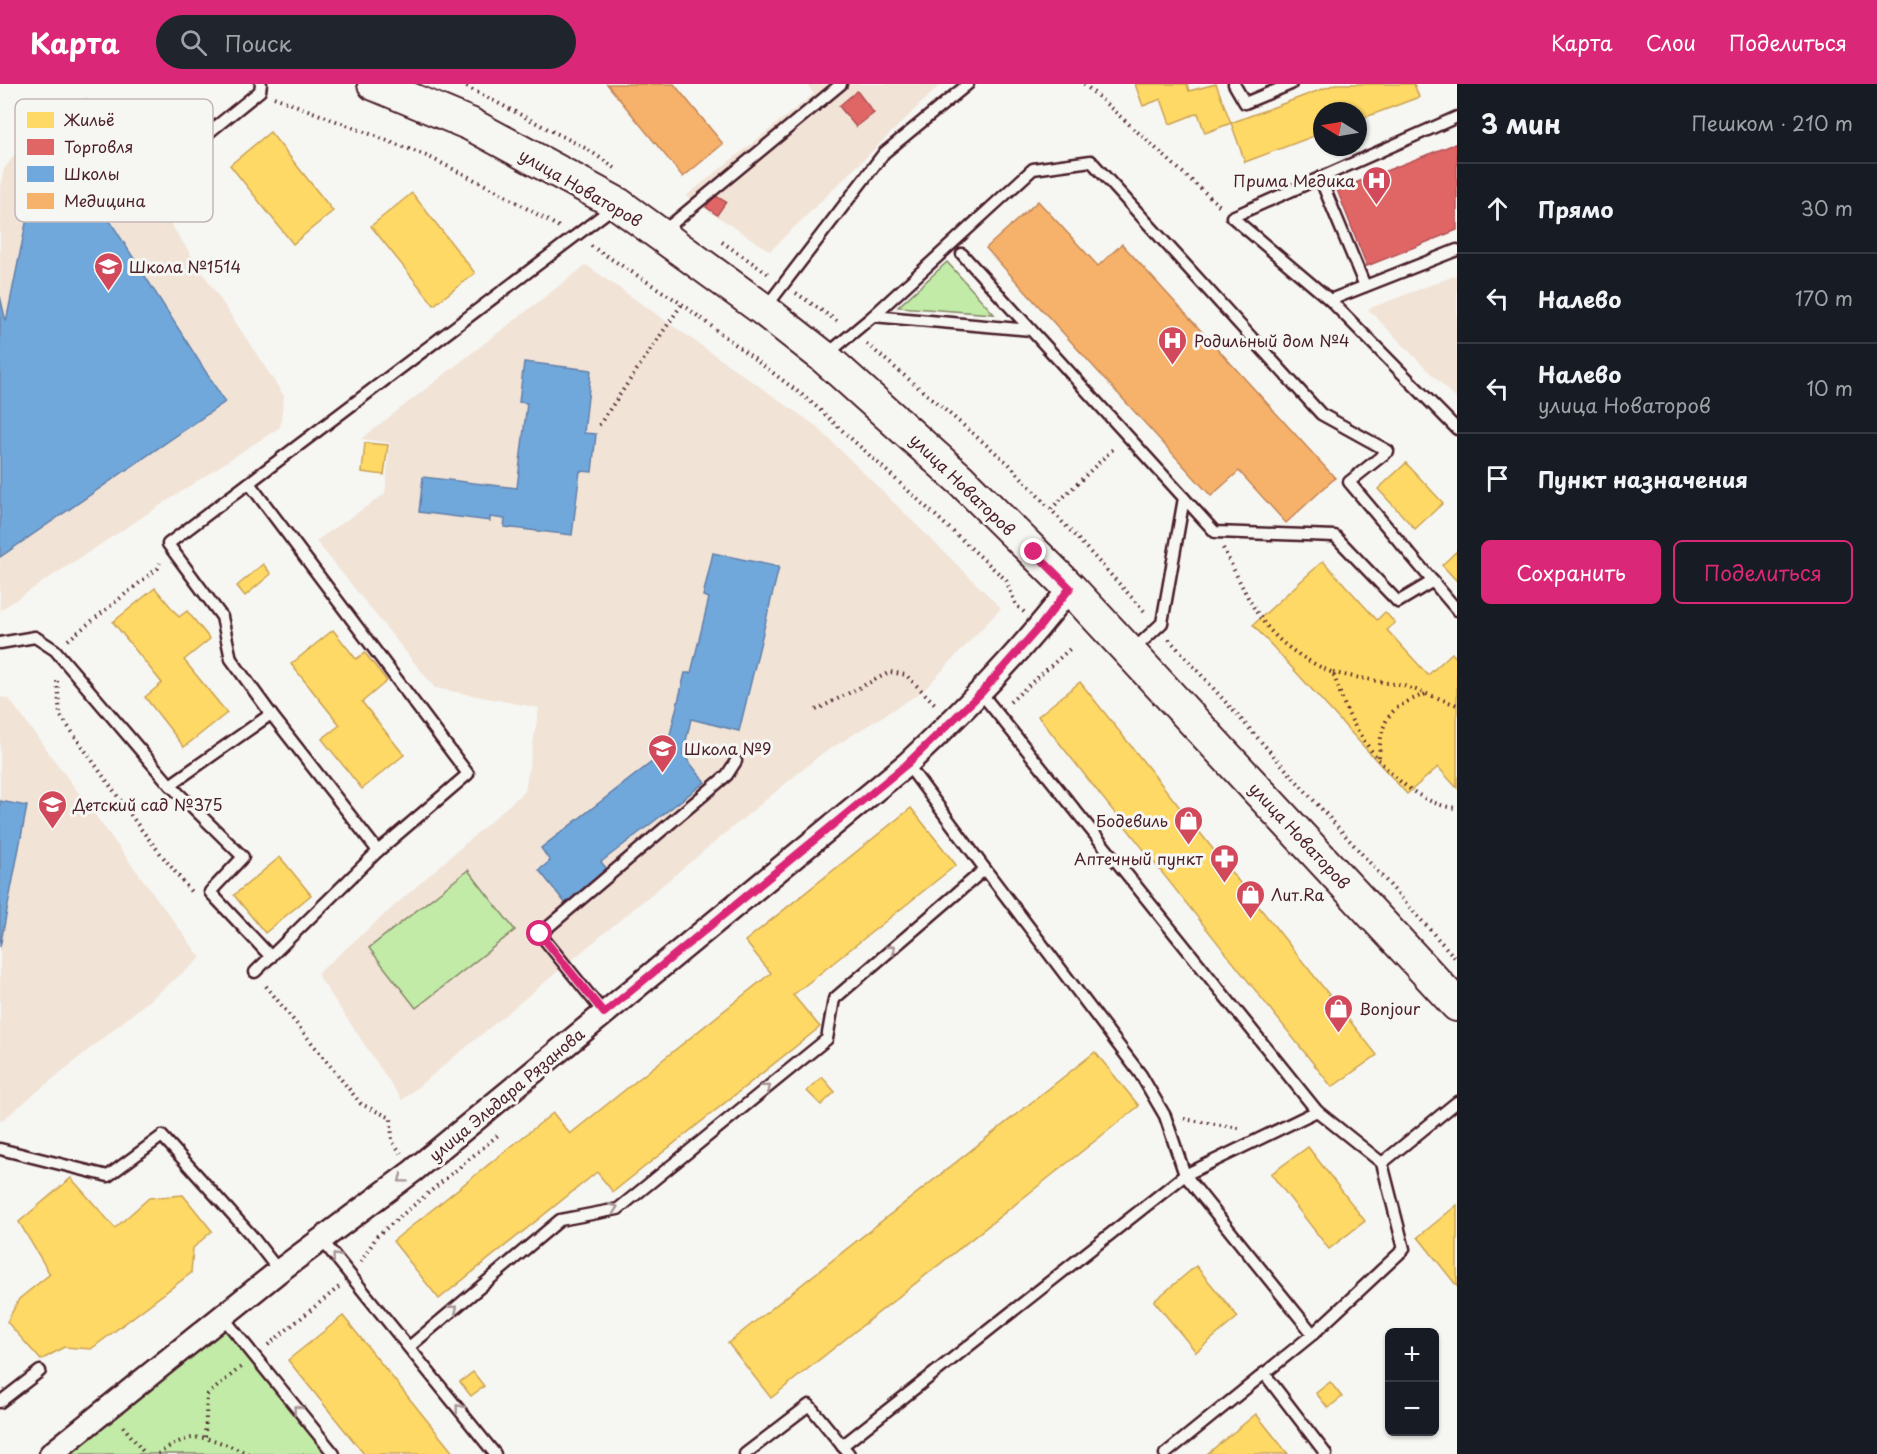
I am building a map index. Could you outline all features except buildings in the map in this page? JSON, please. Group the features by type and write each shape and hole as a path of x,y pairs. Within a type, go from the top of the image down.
{"street":[{"name":"улица Новаторов","path":"374,84 470,124 618,204 764,310 824,357 961,480 1070,588 1457,1005"},
{"name":"улица Эльдара Рязанова","path":"55,1452 279,1271 412,1171 904,766 981,693 1041,625 1070,588"}],"lane":[{"path":"660,234 841,84"},
{"path":"764,310 884,153 968,84"},
{"path":"1234,84 1245,103 1291,84"},
{"path":"213,129 261,88"},
{"path":"1457,117 1232,216 1329,300 1457,429"},
{"path":"824,357 873,316 1033,170 1091,161 1321,414 1388,451 1349,482 1457,610"},
{"path":"1320,178 1365,286"},
{"path":"378,851 270,714 231,659 222,617 168,544 618,204"},
{"path":"1329,300 1457,250"},
{"path":"962,254 1215,532 1335,536 1398,602 1433,581"},
{"path":"873,316 1031,330"},
{"path":"249,483 468,774 378,851 255,972"},
{"path":"1130,652 1162,623 1184,498"},
{"path":"0,643 35,638 55,650 170,785 243,857 210,892 271,957"},
{"path":"981,693 1317,1111 1382,1163 1404,1249 1312,1334 1165,1454"},
{"path":"170,785 270,714"},
{"path":"604,1013 540,934 727,775 736,761"},
{"path":"904,766 1141,1076 1165,1116 1185,1175 1312,1334"},
{"path":"409,1347 560,1220 618,1209 827,1039 834,999 985,869"},
{"path":"1382,1163 1457,1102"},
{"path":"745,1454 809,1404 845,1450 1185,1175 1317,1111"},
{"path":"0,1149 108,1176 162,1136 251,1235 279,1271"},
{"path":"321,1239 495,1454"},
{"path":"222,1316 334,1454"},
{"path":"0,1402 40,1371"},
{"path":"1264,1373 1326,1454"}],"path":[{"path":"461,84 587,149"},
{"path":"1084,84 1232,216"},
{"path":"261,88 427,156 495,190 577,237 682,304 810,400 1006,580 1016,605 1041,625"},
{"path":"599,425 682,304"},
{"path":"1051,509 1127,435"},
{"path":"1215,532 1258,618 1274,638 1312,664 1333,673 1405,686 1457,705"},
{"path":"998,713 1071,648"},
{"path":"816,710 890,672 906,675 951,722"},
{"path":"1333,673 1350,719 1397,778 1425,799 1443,807 1457,808"},
{"path":"1379,758 1380,736 1387,716 1403,702 1426,694"},
{"path":"1165,1116 1270,1133"},
{"path":"205,1437 207,1395 352,1277 377,1236 501,1133"},
{"path":"108,1408 145,1454"},
{"path":"158,1454 178,1440 205,1437 249,1454"}],"shaded area":[{"path":"807,84 941,84 770,251 686,196 814,94"},
{"name":"Школа №1514","path":"15,154 15,222 169,222 284,396 280,427 0,610 0,187 4,169"},
{"path":"586,265 816,426 1001,608 923,691 819,756 402,1100 317,974 525,791 539,708 435,688 316,541 385,494 390,443 361,439"},
{"path":"1457,275 1457,400 1368,309"},
{"name":"Детский сад №375","path":"0,697 9,699 201,958 0,1122"}],"green space":[{"path":"947,262 994,314 898,307"},
{"path":"468,870 515,930 416,1008 369,948"},
{"path":"225,1329 327,1454 70,1454"}],"place":[{"name":"Прима Медика","path":"1376,206"},
{"name":"Школа №1514","path":"108,292"},
{"name":"Родильный дом №4","path":"1173,366"},
{"name":"Школа №9","path":"663,774"},
{"name":"Детский сад №375","path":"52,830"},
{"name":"Бодевиль","path":"1189,846"},
{"name":"Аптечный пункт","path":"1224,884"},
{"name":"Лит.Ra","path":"1250,920"},
{"name":"Bonjour","path":"1338,1034"}],"route":[{"path":"540,934 604,1013 907,764 981,693 1041,625 1070,588 1034,552"}]}
